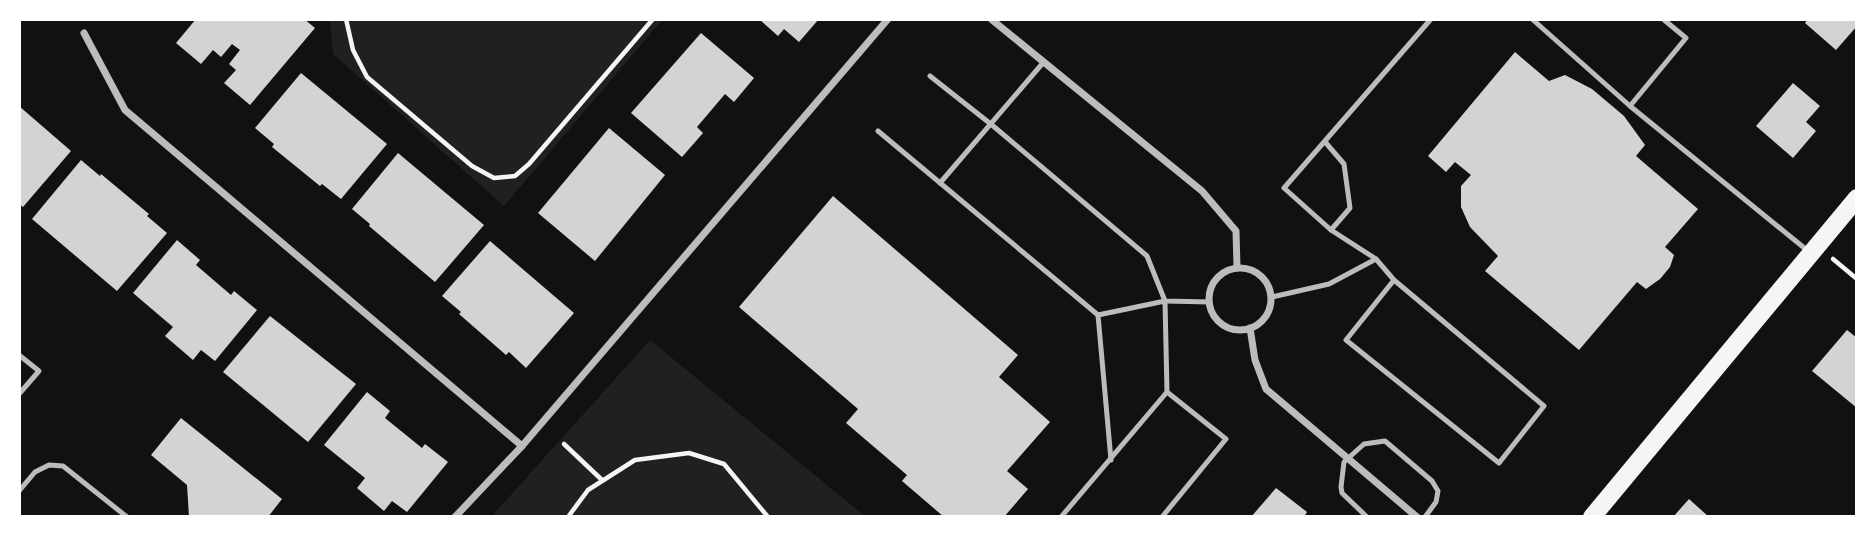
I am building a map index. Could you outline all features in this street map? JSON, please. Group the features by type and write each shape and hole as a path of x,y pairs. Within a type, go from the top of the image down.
{"main road":[{"path":"1592,517 1857,198"}],"street":[{"path":"455,517 522,446 888,19"},
{"path":"990,19 1042,64 1202,191 1236,231 1237,267"},
{"path":"85,33 125,110 522,446"},
{"path":"1237,267 1247,268 1261,275 1272,297 1266,317 1250,328 1230,328 1221,323 1214,315 1210,302 1212,285 1218,276 1237,267"},
{"path":"1250,328 1255,360 1266,389 1417,517"}],"lane":[{"path":"1394,280 1346,340 1499,463 1544,406 1394,280 1376,259 1331,230 1284,188 1326,143 1431,19"},
{"path":"1532,19 1630,106 1814,249"},
{"path":"1630,106 1686,38 1663,19"},
{"path":"940,183 1042,64"},
{"path":"930,76 1147,256 1165,301 1167,392 1061,517"},
{"path":"878,131 1098,315 1111,460"},
{"path":"1326,143 1343,164 1350,208 1331,230"},
{"path":"1272,297 1329,284 1376,259"},
{"path":"1098,315 1165,301 1210,302"},
{"path":"19,355 39,371 19,394"},
{"path":"1162,517 1226,439 1167,392"},
{"path":"1367,517 1342,493 1344,462 1364,444 1385,441 1432,481 1438,491 1436,502 1425,517"},
{"path":"19,491 36,472 48,465 63,466 127,517"}],"path":[{"path":"346,19 353,50 368,76 472,166 494,178 515,176 529,164 653,19"},
{"path":"1814,249 1857,279"},
{"path":"564,444 602,480"},
{"path":"568,517 588,490 635,460 689,453 724,464 768,517"}],"shaded area":[{"path":"330,19 663,19 504,206 333,54"},
{"path":"650,340 866,517 491,517"}],"building":[{"path":"196,19 304,19 315,28 250,105 224,83 236,70 229,64 240,50 232,44 221,57 213,50 201,64 176,43"},
{"path":"759,19 819,19 799,42 784,29 778,36"},
{"path":"1808,19 1857,19 1857,26 1836,50 1805,23"},
{"path":"701,33 754,78 734,102 725,94 697,127 703,133 682,157 631,113"},
{"path":"1515,52 1549,81 1565,75 1592,89 1624,116 1645,145 1636,156 1698,209 1665,247 1674,255 1670,267 1660,279 1646,289 1637,282 1579,350 1485,271 1498,256 1470,227 1461,207 1461,186 1471,175 1455,162 1446,172 1428,156"},
{"path":"301,73 387,144 341,199 322,184 320,186 272,147 274,144 255,128"},
{"path":"1793,83 1820,106 1806,122 1816,131 1793,158 1756,126"},
{"path":"19,106 71,151 23,207 19,204"},
{"path":"609,128 665,175 595,261 538,213"},
{"path":"398,153 484,225 435,282 352,209"},
{"path":"81,160 149,214 147,216 167,233 117,291 32,219"},
{"path":"833,196 1018,355 999,377 1050,422 1007,471 1028,489 1004,517 944,517 902,481 907,475 846,423 858,409 739,307"},
{"path":"177,240 200,260 196,265 231,295 234,291 257,310 215,361 201,350 193,360 165,336 173,327 133,293"},
{"path":"490,241 574,313 526,368 509,352 506,355 442,296"},
{"path":"270,316 356,384 308,442 223,372"},
{"path":"1847,330 1857,338 1857,408 1812,371"},
{"path":"367,392 390,411 385,418 422,448 425,444 448,462 407,512 392,501 384,511 357,488 365,478 324,445"},
{"path":"181,418 282,499 268,517 189,517 187,485 151,455"},
{"path":"1276,488 1307,512 1304,517 1251,517"},
{"path":"1689,499 1709,517 1673,517"}]}
